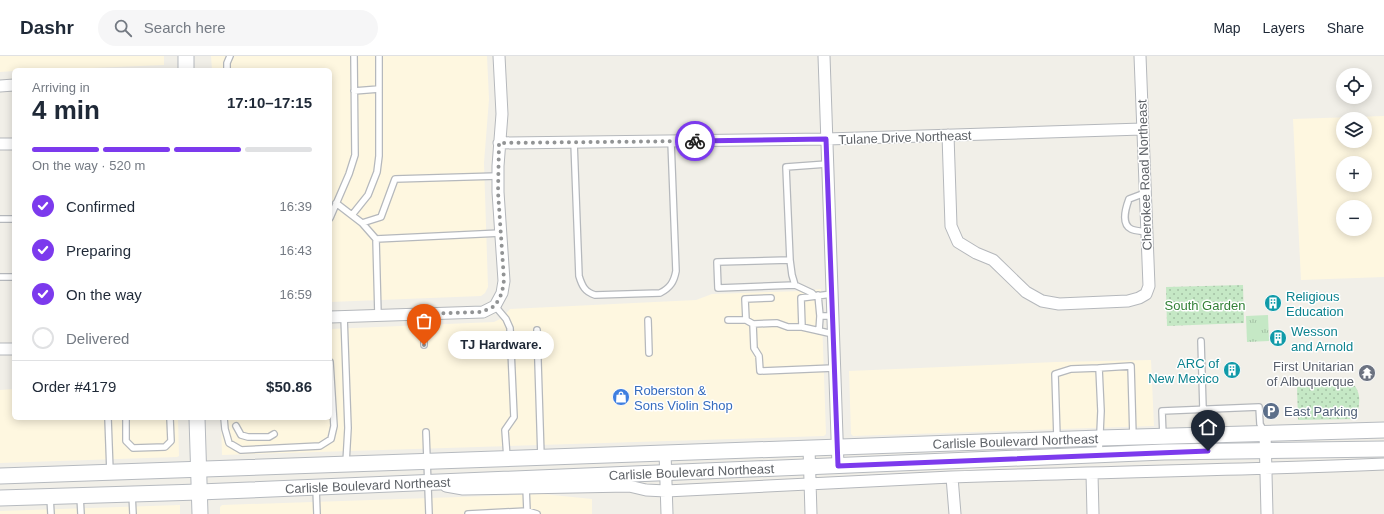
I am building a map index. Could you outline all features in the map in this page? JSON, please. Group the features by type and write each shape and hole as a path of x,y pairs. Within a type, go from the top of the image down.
{"main road":[{"path":"186,56 186,68"},
{"path":"197,420 200,514"},
{"name":"Carlisle Boulevard Northeast","path":"0,476 665,452 1384,430"},
{"name":"Carlisle Boulevard Northeast","path":"0,498 199,492 427,482 525,483 665,472 809,468 1164,452 1384,449"}],"street":[{"path":"332,317 482,312 495,306 502,293 504,280 498,176 502,114 499,56"},
{"path":"824,56 838,466"},
{"name":"Cherokee Road Northeast","path":"948,135 951,226 958,242 976,253 993,260 1026,292 1042,300 1059,304 1128,301 1139,298 1146,294 1149,286 1140,56"},
{"path":"0,86 12,85"},
{"name":"Tulane Drive Northeast","path":"499,143 826,139 1142,129"},
{"path":"0,144 12,144"},
{"path":"0,349 12,349"},
{"path":"1265,433 1267,514"},
{"path":"809,448 811,514"},
{"path":"665,452 667,514"},
{"path":"525,483 629,486 646,490 666,491 952,477 1092,474 1384,464"},
{"path":"1092,474 1093,514"},
{"path":"952,477 955,514"}],"lane":[{"path":"227,68 227,63 230,56"},
{"path":"332,213 355,155 354,56"},
{"path":"352,215 368,195 377,172 379,156 379,56"},
{"path":"354,91 379,89"},
{"path":"574,142 579,276 581,285 586,291 595,295 660,293 667,290 672,284 676,271 671,141"},
{"path":"795,285 790,260 786,167 827,164"},
{"path":"362,223 381,217 395,179 498,176"},
{"path":"1145,193 1129,199 1126,207 1125,219 1131,230 1147,232"},
{"path":"336,203 362,223 376,239 378,316"},
{"path":"0,219 12,219"},
{"path":"376,239 501,233"},
{"path":"790,260 717,262 718,288 795,285 812,292 817,296 820,316 819,331"},
{"path":"0,277 12,276"},
{"path":"802,327 801,298 832,294"},
{"path":"746,320 746,299 771,298"},
{"path":"495,306 506,319 510,328 514,417 505,430 508,458"},
{"path":"424,314 424,345"},
{"path":"344,316 348,428 346,464"},
{"path":"820,316 832,316"},
{"path":"648,320 649,353"},
{"path":"728,320 746,320 753,324 777,323 788,328 802,327 833,334"},
{"path":"753,324 754,348 759,356 760,371 834,368"},
{"path":"537,330 541,457"},
{"path":"1201,340 1203,409"},
{"path":"1057,439 1055,374 1071,368 1131,366 1132,437"},
{"path":"1099,455 1101,411 1100,368"},
{"path":"224,420 225,430 230,443 241,450 320,446 331,439 334,426 332,394"},
{"path":"1163,436 1162,411 1259,406 1260,424 1265,433"},
{"path":"108,420 110,472"},
{"path":"126,420 126,441 133,448 165,447 171,441 170,420"},
{"path":"236,426 241,435 248,438 269,438 274,434"},
{"path":"498,430 505,430"},
{"path":"426,432 429,514"},
{"path":"525,483 528,511"},
{"path":"316,487 317,514"},
{"path":"132,494 133,514"},
{"path":"80,496 81,514"},
{"path":"50,497 51,514"},
{"path":"468,514 528,511 536,514"}],"shaded area":[{"path":"0,56 164,56 164,65 92,68 12,68 12,71 0,72"},
{"path":"211,56 487,56 489,99 484,163 488,287 485,293 481,296 332,302 332,68 212,68"},
{"path":"1372,116 1384,116 1384,277 1301,280 1293,119 1336,118 1336,148 1372,148"},
{"path":"821,289 826,434 824,436 222,455 221,420 332,420 332,329 494,322 502,318 510,309 696,300 712,294"},
{"path":"1151,360 1154,426 853,436 851,434 849,371 1056,362"},
{"path":"12,389 12,420 178,420 179,456 0,463 0,390"},
{"path":"543,494 592,499 592,514 220,514 220,507 222,505"},
{"path":"180,505 180,514 0,514 0,511"}],"green space":[{"name":"South Garden","path":"1243,285 1244,323 1167,326 1166,287"},
{"path":"1268,315 1269,341 1247,342 1246,316"},
{"path":"1355,386 1359,394 1359,406 1356,419 1298,420 1297,387"}],"way so far":[{"path":"424,345 424,314 482,312 495,306 502,293 504,280 498,192 499,143 695,141"}],"place":[{"name":"Religious Education","path":"1273,303"},
{"name":"Wesson and Arnold","path":"1278,338"},
{"name":"TJ Hardware.","path":"424,345"},
{"name":"ARC of New Mexico","path":"1232,370"},
{"name":"First Unitarian of Albuquerque","path":"1367,373"},
{"name":"Roberston & Sons Violin Shop","path":"621,397"},
{"name":"East Parking","path":"1271,411"}],"route":[{"path":"695,141 826,139 838,466 1208,451"}]}
